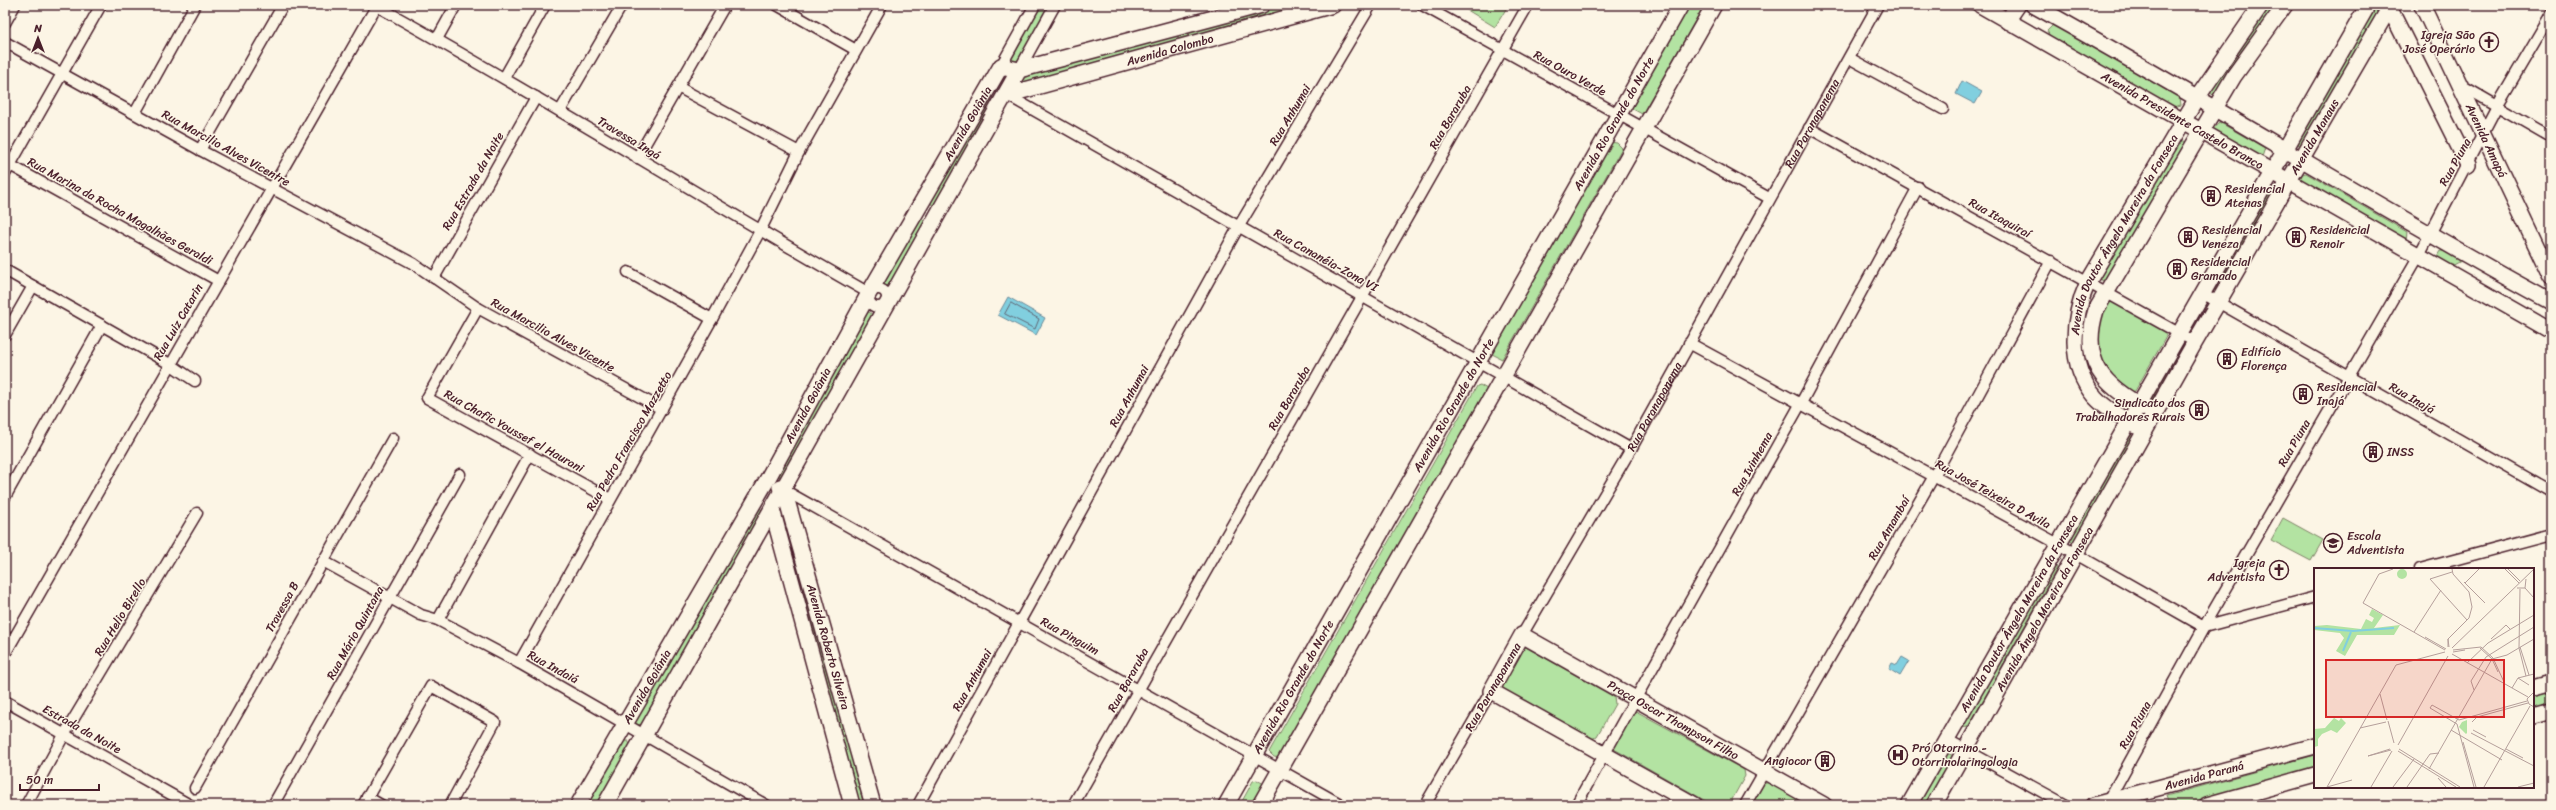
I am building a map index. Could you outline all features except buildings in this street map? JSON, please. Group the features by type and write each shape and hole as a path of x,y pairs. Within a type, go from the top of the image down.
{"street":[{"path":"5,23 15,5"},
{"path":"8,169 61,73 101,5"},
{"path":"135,113 195,5"},
{"path":"200,150 283,5"},
{"name":"Travessa Ingá","path":"376,5 504,78 760,231 869,293 875,290 883,292 887,304"},
{"name":"Rua Luiz Catarin","path":"5,654 217,280 273,189 376,5"},
{"path":"437,39 456,5"},
{"path":"504,78 546,5"},
{"path":"560,111 622,5"},
{"path":"637,158 725,5"},
{"path":"777,5 856,50"},
{"name":"Rua Pedro Francisco Mazzetto","path":"519,663 662,409 760,231 799,152 882,5"},
{"name":"Avenida Goiânia","path":"578,805 766,480 869,293 989,88 1035,5"},
{"name":"Avenida Goiânia","path":"605,805 784,490 887,304 1007,95 1055,5"},
{"name":"Avenida Colombo","path":"1019,70 1262,5"},
{"name":"Avenida Colombo","path":"1007,95 1333,5"},
{"name":"Rua Anhumai","path":"918,805 1238,226 1371,5"},
{"name":"Rua Ouro Verde","path":"1422,5 1769,198"},
{"name":"Rua Bararuba","path":"1073,805 1528,5"},
{"name":"Avenida Rio Grande do Norte","path":"1226,805 1681,5"},
{"path":"1260,805 1714,5"},
{"name":"Rua Paranapanema","path":"1425,805 1631,448 1769,198 1878,5"},
{"name":"Avenida Presidente Castelo Branco","path":"1980,5 2183,123 2290,182 2418,257 2551,331"},
{"path":"2007,21 2018,5"},
{"name":"Avenida Doutor Ângelo Moreira da Fonseca","path":"2145,431 2129,422 2096,398 2086,385 2079,367 2075,328 2080,299 2088,282 2197,98 2261,5"},
{"name":"Avenida Doutor Ângelo Moreira da Fonseca","path":"2155,414 2138,405 2109,385 2099,374 2092,353 2090,341 2091,325 2105,292 2215,108 2249,53 2285,5"},
{"name":"Avenida Manaus","path":"2138,405 2270,171 2368,5"},
{"name":"Avenida Amapá","path":"2422,5 2551,276"},
{"path":"2027,31 2040,6 2303,158 2429,235 2551,302"},
{"path":"2389,6 2468,165"},
{"name":"Avenida Manaus","path":"2155,414 2195,342 2290,182 2389,6"},
{"name":"Rua Piuna","path":"2108,801 2204,626 2418,257 2484,135 2497,106 2551,14"},
{"name":"Rua Marcilio Alves Vicentre","path":"5,42 200,150 414,264 434,278"},
{"path":"1849,58 1944,109"},
{"path":"1001,66 1019,70"},
{"path":"2460,85 2551,137"},
{"path":"678,87 799,152"},
{"path":"989,88 1007,95"},
{"name":"Rua Cananéia-Zona VI","path":"1007,95 1504,374 1631,448"},
{"name":"Rua Estrada da Noite","path":"434,278 536,97"},
{"name":"Rua Itaquiraí","path":"1809,128 1918,187 2195,342"},
{"name":"Rua Marina da Rocha Magalhães Geraldi","path":"8,169 217,280"},
{"name":"Rua Ivinhema","path":"1576,805 1801,403 1918,187"},
{"path":"920,207 938,217"},
{"name":"Rua Amambaí","path":"1745,805 1934,476 2051,261"},
{"path":"5,270 170,364 195,381"},
{"path":"628,272 712,318"},
{"name":"Rua Marcilio Alves Vicente","path":"434,278 478,308 662,409"},
{"path":"5,334 33,286"},
{"name":"Rua Inajá","path":"2202,293 2551,492"},
{"name":"Rua Chafic Youssef el Haurani","path":"478,308 427,398 610,499"},
{"path":"5,497 102,325"},
{"name":"Rua José Teixeira D Avila","path":"1689,343 2077,554 2204,626"},
{"name":"Avenida Doutor Ângelo Moreira da Fonseca","path":"1909,805 2060,545 2138,405"},
{"name":"Avenida Ângelo Moreira da Fonseca","path":"1934,805 2155,414"},
{"name":"Travessa B","path":"195,788 393,438"},
{"path":"438,620 530,454"},
{"name":"Rua Mário Quintana","path":"273,805 460,474"},
{"path":"766,480 784,490"},
{"name":"Rua Pinguim","path":"784,490 1342,805"},
{"name":"Avenida Roberto Silveira","path":"784,490 873,805"},
{"path":"755,499 772,509"},
{"name":"Avenida Roberto Silveira","path":"772,509 852,805"},
{"name":"Rua Helio Birello","path":"26,805 64,735 197,512"},
{"path":"2424,568 2551,534"},
{"name":"Rua Indaiá","path":"323,562 421,615 438,620 519,663 646,734 766,805"},
{"path":"2204,626 2314,597"},
{"name":"Praça Oscar Thompson Filho","path":"1522,635 1824,805"},
{"path":"2534,688 2551,683"},
{"path":"381,805 365,801 431,686 495,722 450,805"},
{"path":"1491,690 1695,805"},
{"name":"Estrada da Noite","path":"5,701 190,805"},
{"path":"2534,716 2551,711"},
{"path":"1946,739 2066,805"},
{"name":"Avenida Paraná","path":"2094,805 2314,746"},
{"path":"2207,805 2314,775"}],"green space":[{"path":"1039,5 1050,5 1015,65 1008,59"},
{"path":"1281,5 1306,5 1024,82 1023,76"},
{"path":"1459,5 1500,5 1506,9 1495,27"},
{"path":"1690,5 1704,5 1642,114 1631,108"},
{"path":"2268,5 2279,5 2215,96 2207,91"},
{"path":"2372,8 2380,13 2303,147 2295,143"},
{"path":"2054,24 2180,97 2181,105 2173,107 2050,36 2047,31"},
{"path":"988,99 993,101 937,206 931,204 930,202"},
{"path":"2219,122 2265,148 2262,157 2213,129"},
{"path":"2178,138 2188,143 2105,282 2096,277"},
{"path":"1610,142 1617,143 1622,148 1502,359 1490,353"},
{"path":"2306,173 2407,232 2406,241 2299,181 2302,174"},
{"path":"2265,190 2275,196 2219,294 2209,288"},
{"path":"922,219 925,222 889,289 885,289 882,283 919,220"},
{"path":"2440,251 2445,251 2461,261 2448,268 2436,258"},
{"path":"2110,300 2166,332 2167,335 2135,391 2131,392 2109,374 2097,351 2096,319"},
{"path":"869,312 873,315 785,477 781,478 778,475 866,313"},
{"path":"2178,339 2187,344 2154,403 2145,398"},
{"path":"1480,385 1487,389 1489,393 1280,758 1274,757 1269,752 1477,386"},
{"path":"2126,432 2135,437 2076,544 2067,539"},
{"path":"758,507 764,511 644,724 636,725 635,722"},
{"path":"782,518 788,519 864,805 856,805 781,521"},
{"path":"2283,518 2323,540 2311,561 2271,540"},
{"path":"2055,564 2057,568 1968,727 1960,728"},
{"path":"1522,645 1614,697 1615,704 1597,736 1592,739 1500,687"},
{"path":"2551,689 2551,702 2534,708 2534,694"},
{"path":"1634,710 1744,770 1745,776 1729,805 1713,805 1612,747"},
{"path":"623,741 628,741 631,746 597,805 586,805"},
{"path":"1947,753 1954,756 1927,805 1917,805"},
{"path":"2314,755 2314,768 2182,805 2169,805 2166,796"},
{"path":"1257,780 1264,784 1255,805 1240,805 1253,781"},
{"path":"1770,783 1808,805 1750,805 1762,784"}],"water":[{"path":"1962,81 1982,92 1975,104 1956,94"},
{"path":"1008,297 1045,318 1036,335 998,315"},
{"path":"1902,657 1909,661 1900,676 1889,669 1892,663 1897,665"}],"place":[{"name":"Igreja São José Operário","path":"2489,42"},
{"name":"Residencial Atenas","path":"2211,196"},
{"name":"Residencial Veneza","path":"2188,237"},
{"name":"Residencial Renoir","path":"2296,237"},
{"name":"Residencial Gramado","path":"2177,269"},
{"name":"Edifício Florença","path":"2227,359"},
{"name":"Residencial Inajá","path":"2303,394"},
{"name":"Sindicato dos Trabalhadores Rurais","path":"2199,410"},
{"name":"INSS","path":"2373,452"},
{"name":"Escola Adventista","path":"2333,543"},
{"name":"Igreja Adventista","path":"2279,570"},
{"name":"Pró Otorrino - Otorrinolaringologia","path":"1898,755"},
{"name":"Angiocor","path":"1825,761"}]}
